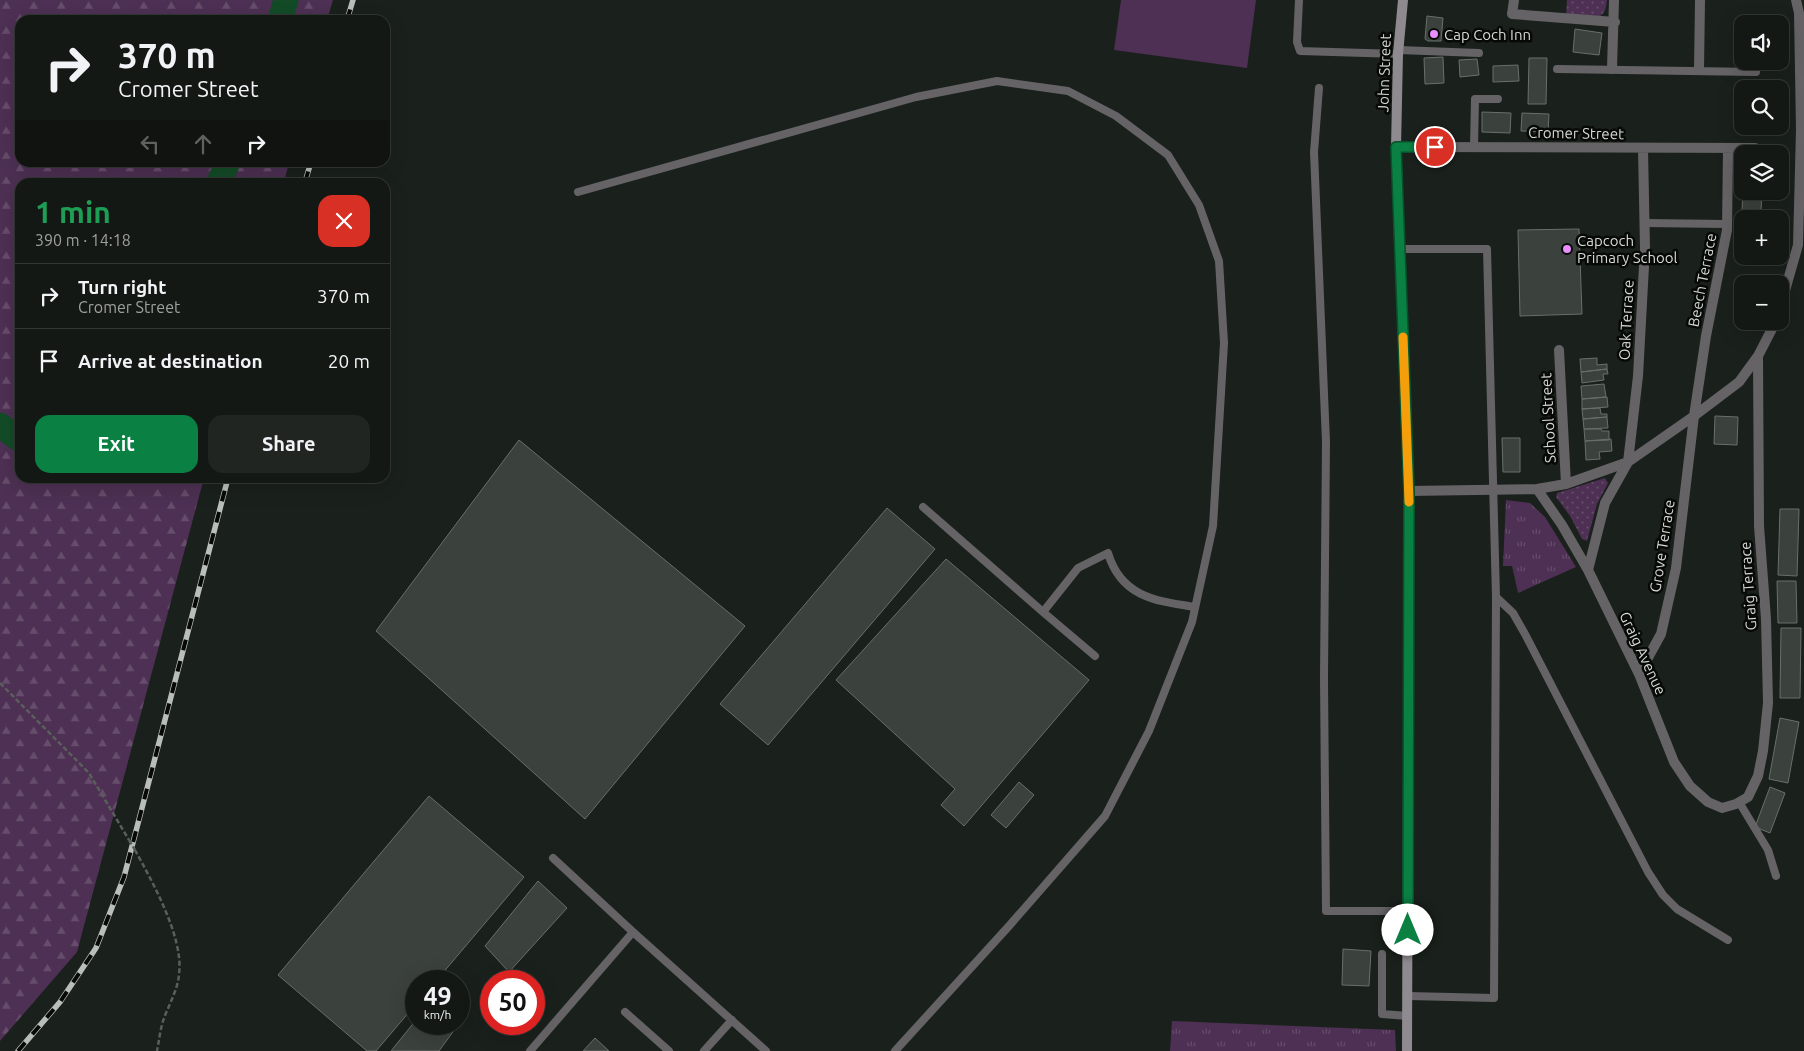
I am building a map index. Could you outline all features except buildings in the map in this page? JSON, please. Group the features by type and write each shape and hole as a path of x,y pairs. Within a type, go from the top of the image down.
{"main road":[{"name":"John Street","path":"1403,0 1399,52 1396,147 1409,491 1407,1051"}],"street":[{"path":"1514,0 1512,14 1615,22"},
{"path":"1612,69 1615,22 1614,0"},
{"path":"1699,70 1700,0"},
{"path":"1789,276 1798,245 1801,130 1799,13 1796,0"},
{"name":"Cromer Street","path":"1396,147 1734,149"},
{"name":"Oak Terrace","path":"1628,462 1638,376 1646,248 1643,149"},
{"name":"Beech Terrace","path":"1694,416 1706,336 1727,224 1728,149"},
{"path":"1409,491 1536,489 1566,484 1628,462 1739,382 1758,356 1771,330"},
{"name":"School Street","path":"1559,350 1566,484"},
{"name":"Graig Terrace","path":"1737,803 1748,797 1758,776 1763,751 1768,703 1766,619 1759,526 1758,356"},
{"name":"Grove Terrace","path":"1639,674 1661,634 1676,568 1694,416"},
{"path":"1588,570 1605,503 1628,462"},
{"name":"Graig Avenue","path":"1536,489 1562,525 1588,570 1639,674 1674,762 1690,786 1708,802 1722,808 1737,803"}],"lane":[{"path":"1299,0 1297,42 1300,51 1479,53"},
{"path":"1557,69 1756,72"},
{"path":"578,192 916,97 997,81 1068,91 1116,116 1168,156 1199,205 1219,262 1224,343 1213,526 1192,622 1149,730 1106,816 1016,919 895,1051"},
{"path":"1319,88 1314,152 1326,442 1324,678 1326,911 1408,911"},
{"path":"1474,147 1475,99 1498,99"},
{"path":"1645,223 1727,224"},
{"path":"1400,249 1488,249 1496,597 1494,998 1408,996"},
{"path":"923,507 1094,656"},
{"path":"1043,612 1078,568 1108,553 1111,563 1131,589 1158,601 1195,607"},
{"path":"1496,597 1513,613 1525,634 1648,872 1663,896 1677,908 1728,940"},
{"path":"1737,803 1768,850 1776,876"},
{"path":"553,858 766,1051"},
{"path":"530,1051 633,932"},
{"path":"1382,954 1382,1014 1408,1016"},
{"path":"625,1012 669,1051"},
{"path":"704,1051 732,1020"}],"path":[{"path":"0,683 89,773 147,872 168,918 180,958 179,976 163,1022 157,1051"}],"green space":[{"path":"0,0 333,0 328,15 15,15 15,167 288,167 285,178 15,178 15,483 203,483 77,952 0,1041"},
{"path":"1121,0 1256,0 1247,68 1114,50"},
{"path":"1567,0 1607,0 1605,11 1600,16 1566,15"},
{"path":"1605,478 1608,483 1597,504 1587,541 1582,539 1570,516 1556,497 1557,493"},
{"path":"1506,500 1530,503 1545,517 1576,567 1518,593 1512,566 1503,566"},
{"path":"1172,1021 1395,1030 1396,1051 1170,1051"}],"waterway":[{"path":"282,15 286,0"},
{"path":"221,178 226,167"},
{"path":"0,425 15,436"}],"railway":[{"path":"348,15 353,0"},
{"path":"306,178 310,167"},
{"path":"18,1051 60,1002 96,948 124,877 227,483"}],"slow traffic":[{"path":"1403,337 1409,502"}],"place":[{"name":"Cap Coch Inn","path":"1434,34"},
{"name":"Capcoch Primary School","path":"1567,249"}],"route":[{"path":"1408,930 1409,491 1396,147 1435,147"}]}
